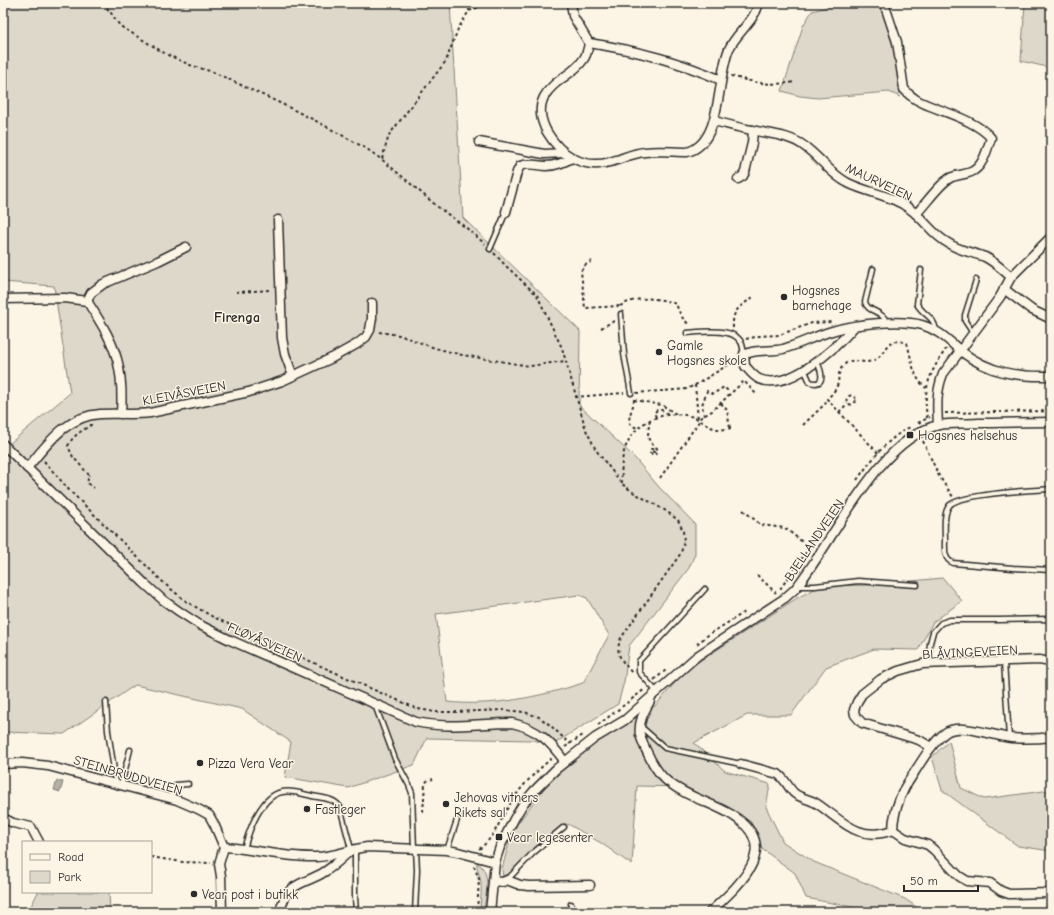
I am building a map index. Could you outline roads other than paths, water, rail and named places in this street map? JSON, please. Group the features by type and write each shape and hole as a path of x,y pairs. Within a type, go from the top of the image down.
{"street":[{"path":"571,3 573,16 589,43 587,54 584,60 574,70 548,91 541,107 541,120 552,140 564,153 572,158 588,164 604,164 631,154 646,151 694,151 706,141 714,121 722,77 729,50 732,43 757,11 759,3"},
{"path":"884,3 897,42 904,89 908,94 922,102 980,128 991,138 986,153 978,168 972,172 950,178 916,214"},
{"path":"589,43 656,56 722,77"},
{"name":"MAURVEIEN","path":"714,121 789,138 803,145 843,181 862,190 892,199 902,204 916,214 934,234 959,249 992,261 1011,277"},
{"path":"738,179 743,176 745,172 752,143 752,130"},
{"path":"479,142 544,154 564,153"},
{"path":"506,212 520,166 527,164 551,166 572,158"},
{"path":"278,220 282,338 285,354 293,376"},
{"path":"938,425 936,399 939,383 943,374 1011,277 1051,236"},
{"path":"87,301 90,293 103,284 158,261 186,247"},
{"path":"1004,289 1026,306 1051,319"},
{"path":"3,300 65,298 87,301"},
{"path":"87,301 113,347 119,366 122,392 121,414"},
{"name":"KLEIVÅSVEIEN","path":"27,468 54,437 71,422 90,415 150,413 249,392 293,376 332,358 357,344 366,337 370,330 372,303"},
{"path":"855,326 842,341 817,362 775,382 758,379 745,366 744,354 784,349 833,330 855,326 910,323 921,325 936,331 947,338 976,362 1005,374 1022,376 1051,376"},
{"name":"BJELLANDVEIEN","path":"490,912 495,862 500,847 523,804 544,780 595,738 625,720 697,656 785,598 798,586 859,494 889,456 903,443 918,433 938,425 1051,422"},
{"name":"FLØYÅSVEIEN","path":"3,444 163,600 200,625 230,640 405,718 426,724 502,723 522,725 541,735 565,762"},
{"name":"BLÅVINGEVEIEN","path":"931,747 919,740 862,723 857,718 854,710 855,705 862,694 881,679 898,671 928,664 1039,660 1051,662"},
{"path":"654,694 642,714 639,730 641,739 655,766 666,780 680,790 731,815 746,825 754,837 757,850 754,861 748,873 710,912"},
{"path":"893,830 893,819 901,795 931,747 937,739 946,732 956,729 1009,738 1030,739 1051,737"},
{"name":"STEINBRUDDVEIEN","path":"3,764 48,766 177,800 198,809 209,816 224,847"},
{"path":"741,764 778,774 794,793 817,804 853,830 876,834 893,830 905,838 928,845 959,876 967,881 990,883 1000,891 1009,894 1051,893"},
{"path":"3,818 13,823 31,827 38,841"},
{"path":"222,912 219,863 224,847 316,857 367,847 447,850 495,862"},
{"path":"280,912 285,895 293,887 321,874 353,849"},
{"path":"493,881 503,882 507,880 520,885 529,886 590,885"}],"lane":[{"path":"490,248 506,212"},
{"path":"874,269 865,302 868,308 880,314 888,323"},
{"path":"921,270 917,304 919,308 934,321 936,331"},
{"path":"973,333 965,321 965,316 976,280"},
{"path":"621,316 624,354 632,393"},
{"path":"687,333 715,331 726,332 734,335 740,341 744,354"},
{"path":"804,369 810,382 819,382 822,374 817,362"},
{"path":"1051,489 1006,492 956,501 949,506 946,512 945,548 946,557 949,562 960,565 1051,570"},
{"path":"798,586 816,586 858,581 917,585"},
{"path":"654,694 650,684 639,672 639,661 705,589"},
{"path":"928,664 930,643 933,632 941,623 950,620 1051,619"},
{"path":"1004,662 1009,738"},
{"path":"106,702 108,731 119,784"},
{"path":"375,704 395,759 412,793 416,870 415,912"},
{"path":"640,726 665,748 741,764"},
{"path":"119,784 130,750"},
{"path":"177,800 171,792 171,789 176,785 188,784"},
{"path":"244,849 253,824 264,804 278,793 289,792 334,801 340,807 353,849 356,912"},
{"path":"447,850 457,818"},
{"path":"507,880 533,853 564,827"},
{"path":"572,904 572,912"}],"place":[{"name":"Hogsnes barnehage","path":"784,297"},
{"name":"Gamle Hogsnes skole","path":"659,352"},
{"name":"Hogsnes helsehus","path":"910,435"},
{"name":"Pizza Vera Vear","path":"200,763"},
{"name":"Jehovas vitners Rikets sal","path":"446,804"},
{"name":"Fastleger","path":"307,809"},
{"name":"Vear legesenter","path":"499,837"},
{"name":"Vear post i butikk","path":"194,894"}],"district":[{"name":"Firenga","path":"237,317"}]}
